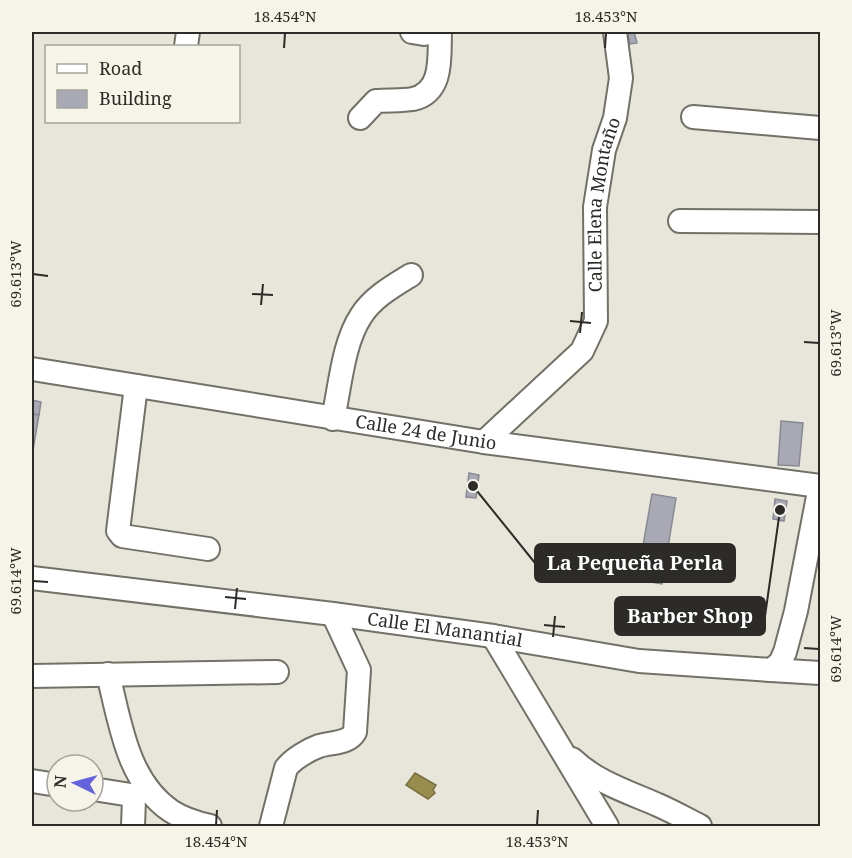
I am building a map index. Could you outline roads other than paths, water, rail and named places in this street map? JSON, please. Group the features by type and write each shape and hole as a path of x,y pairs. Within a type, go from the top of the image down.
{"street":[{"path":"360,118 376,101 411,99 432,88 439,70 438,32 424,34 412,32"},
{"name":"Calle Elena Montaño","path":"484,442 582,351 596,321 595,207 604,150 615,118 621,78 615,32"},
{"path":"693,117 820,128"},
{"path":"680,221 820,222"},
{"path":"333,418 350,336 358,321 383,293 411,275"},
{"name":"Calle 24 de Junio","path":"32,369 484,442 820,486"},
{"path":"136,386 118,531 122,536 208,549"},
{"path":"771,670 780,663 785,652 796,611 820,486"},
{"name":"Calle El Manantial","path":"32,578 333,614 493,636 639,661 820,673"},
{"path":"271,826 286,768 311,750 346,740 355,732 359,670 333,614"},
{"path":"493,636 607,826"},
{"path":"32,676 277,672"},
{"path":"108,674 127,747 140,777 171,811 210,826"},
{"path":"561,749 582,768 609,784 661,806 700,826"},
{"path":"105,791 131,795 134,798 133,826"}],"place":[{"name":"La Pequeña Perla","path":"473,486"},
{"name":"Barber Shop","path":"780,510"}]}
